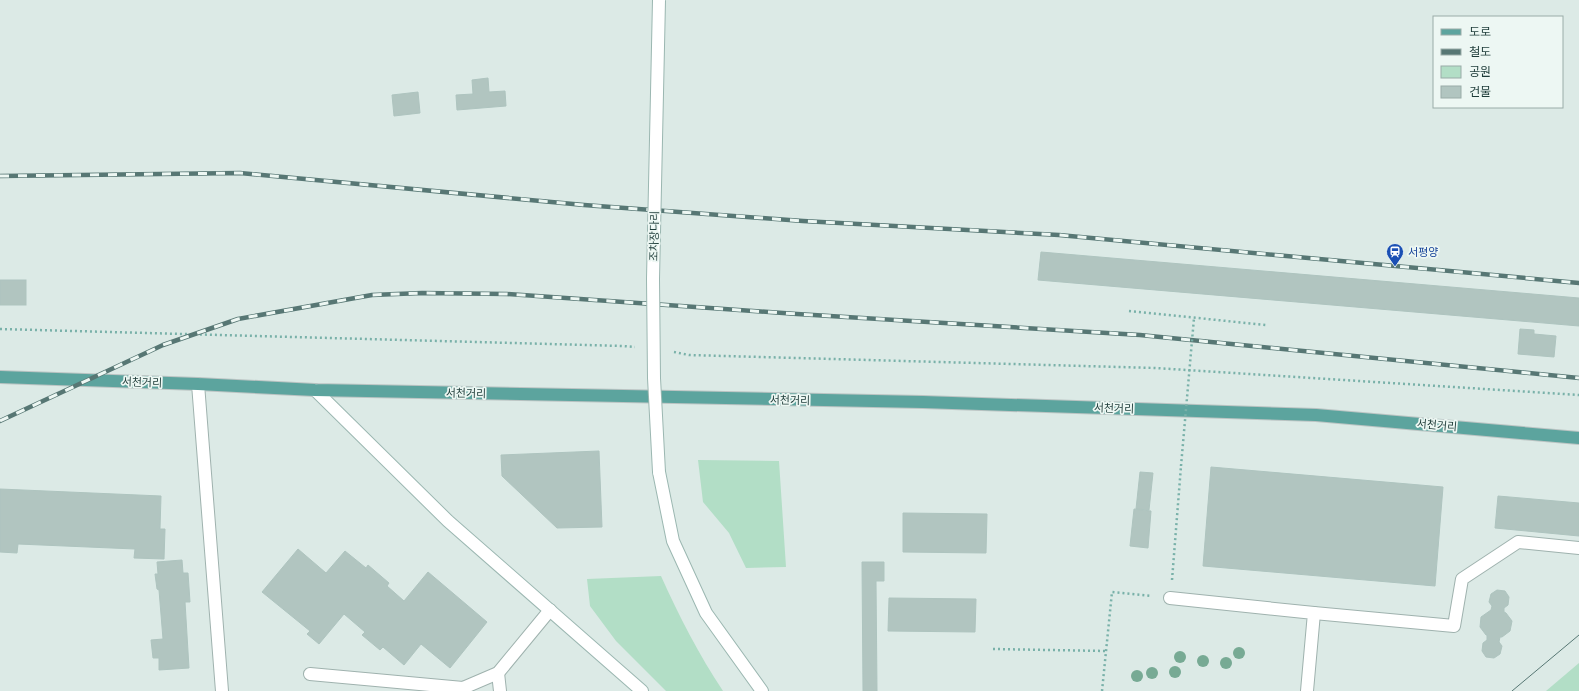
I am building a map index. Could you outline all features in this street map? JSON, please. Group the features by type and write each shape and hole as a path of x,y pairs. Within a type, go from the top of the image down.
{"main road":[{"name":"조차장다리","path":"659,0 653,279 654,378 659,472 673,541 706,613 762,691"},
{"name":"서천거리","path":"0,377 315,390 907,402 1316,415 1579,438"},
{"path":"198,384 222,691"},
{"path":"315,390 448,521 642,691"},
{"path":"1170,598 1454,626 1462,579 1518,542 1579,548"},
{"path":"310,674 463,688 498,673 550,610"},
{"path":"1307,691 1314,613"},
{"path":"498,673 500,691"}],"path":[{"path":"1129,311 1266,325"},
{"path":"1102,691 1112,592 1170,598 1194,318"},
{"path":"0,329 608,345 638,348"},
{"path":"667,352 697,355 1155,368 1579,395"},
{"path":"994,649 1106,651"}],"green space":[{"path":"698,460 779,461 786,567 746,568 729,533 703,502"},
{"path":"661,576 690,635 723,691 666,691 616,641 590,606 587,579"},
{"path":"1579,663 1579,691 1546,691"}],"building":[{"path":"488,78 489,92 505,91 506,106 457,110 456,95 473,94 472,80"},
{"path":"418,92 420,113 394,116 392,95"},
{"path":"1041,252 1579,298 1579,326 1038,280"},
{"path":"0,280 26,280 26,305 0,305"},
{"path":"1520,329 1534,330 1534,334 1556,336 1554,357 1518,354"},
{"path":"599,451 602,527 557,528 502,476 501,455"},
{"path":"1211,467 1443,487 1435,586 1203,566"},
{"path":"1140,472 1153,473 1149,510 1136,509"},
{"path":"0,489 161,496 160,529 165,529 164,559 134,558 135,549 18,544 17,553 0,552"},
{"path":"1498,496 1579,503 1579,536 1495,528"},
{"path":"1134,509 1151,511 1148,548 1130,546"},
{"path":"903,513 987,514 986,553 903,552"},
{"path":"298,549 326,573 345,551 366,568 368,565 389,583 387,586 404,601 428,572 487,622 450,668 421,644 404,665 383,647 380,650 362,635 365,632 344,614 319,644 307,634 310,631 262,592"},
{"path":"182,560 183,573 188,573 190,602 185,602 189,668 159,670 159,658 153,658 151,640 163,639 159,590 157,589 155,574 158,574 157,562"},
{"path":"862,562 884,562 884,581 876,581 877,691 863,691"},
{"path":"1497,590 1505,591 1509,597 1508,605 1504,608 1504,612 1512,621 1510,631 1500,637 1499,642 1502,646 1500,654 1494,658 1486,657 1482,651 1483,643 1487,640 1487,635 1480,627 1481,617 1491,610 1492,606 1489,602 1491,594"},
{"path":"889,598 976,599 975,632 888,631"}],"tram line":[{"path":"1512,691 1579,635"}],"railway":[{"path":"0,176 240,173 584,205 803,221 1059,235 1579,283"},
{"path":"0,421 163,345 238,319 372,295 422,293 507,294 797,314 1140,335 1579,378"}],"place":[{"name":"서평양","path":"1395,267"}]}
